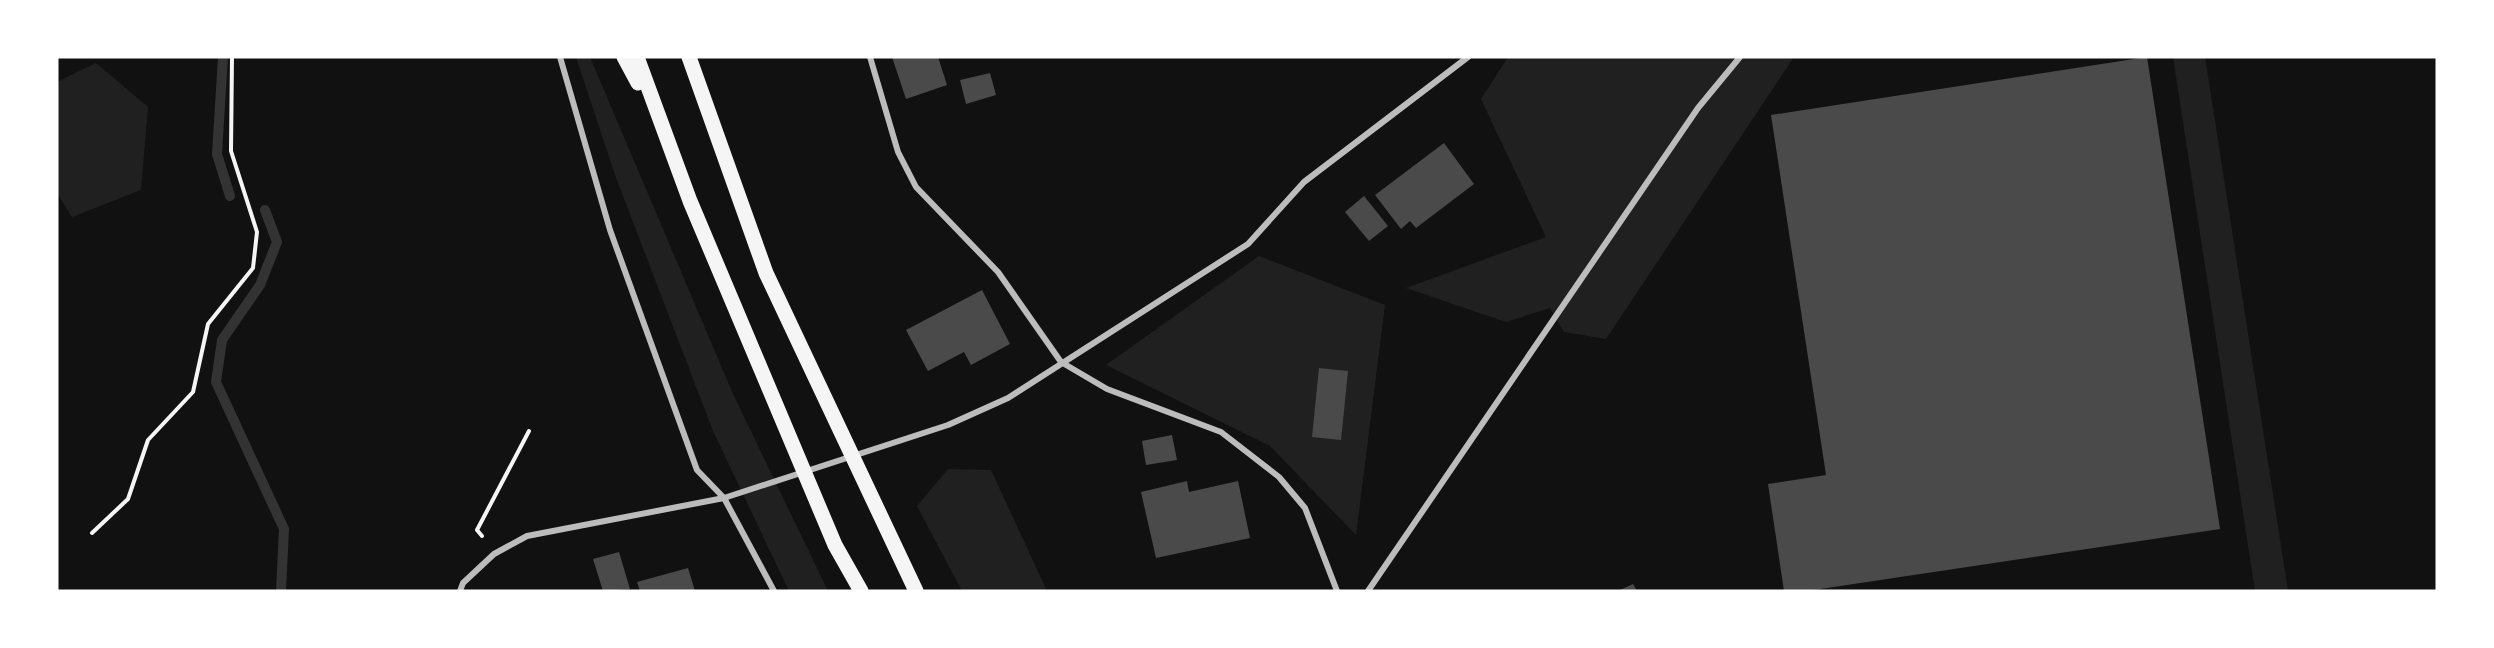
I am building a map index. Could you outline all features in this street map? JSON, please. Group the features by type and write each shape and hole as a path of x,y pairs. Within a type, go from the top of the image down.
{"main road":[{"path":"624,57 661,125"},
{"path":"637,57 690,201 835,545 861,591"},
{"path":"689,57 766,273 916,591"}],"street":[{"path":"560,57 610,230 697,470 724,498 774,591"},
{"path":"870,57 898,152 916,187 998,272 1062,362 1107,389 1221,432 1279,477 1305,508 1337,591"},
{"path":"460,591 464,583 494,554 527,536 724,498 948,424 1008,398 1248,244 1304,182 1468,57"},
{"path":"1368,591 1698,108 1740,57"}],"path":[{"path":"92,533 128,499 148,440 193,392 208,324 253,268 257,232 231,151 232,57"},
{"path":"494,554 477,530 529,431"}],"shaded area":[{"path":"576,57 590,57 733,394 828,591 789,591 713,431 615,175"},
{"path":"1508,57 1794,57 1606,339 1564,332 1550,308 1506,322 1406,288 1546,237 1481,99"},
{"path":"2173,57 2205,57 2288,591 2255,591"},
{"path":"96,63 148,107 141,190 72,217 57,193 57,82"},
{"path":"1259,256 1385,305 1356,535 1270,446 1106,365"},
{"path":"948,469 991,470 1047,591 962,591 917,506"}],"building":[{"path":"892,57 938,57 947,85 906,99"},
{"path":"2147,57 2220,529 1807,591 1784,591 1768,484 1826,475 1771,115"},
{"path":"990,73 996,95 966,104 960,80"},
{"path":"1444,143 1474,184 1416,228 1410,221 1401,229 1375,195"},
{"path":"1364,196 1388,226 1369,241 1345,212"},
{"path":"982,290 1010,344 971,365 964,352 928,371 906,330"},
{"path":"1319,368 1348,371 1341,440 1312,437"},
{"path":"1172,435 1177,460 1146,465 1142,441"},
{"path":"1187,481 1189,492 1238,481 1250,538 1156,558 1141,492"},
{"path":"619,552 630,589 603,591 593,559"},
{"path":"688,568 695,591 640,591 637,582"},
{"path":"1633,584 1637,591 1618,591"}],"waterway":[{"path":"223,57 217,154 230,196"},
{"path":"265,210 277,242 260,285 222,340 216,382 284,529 281,591"}]}
